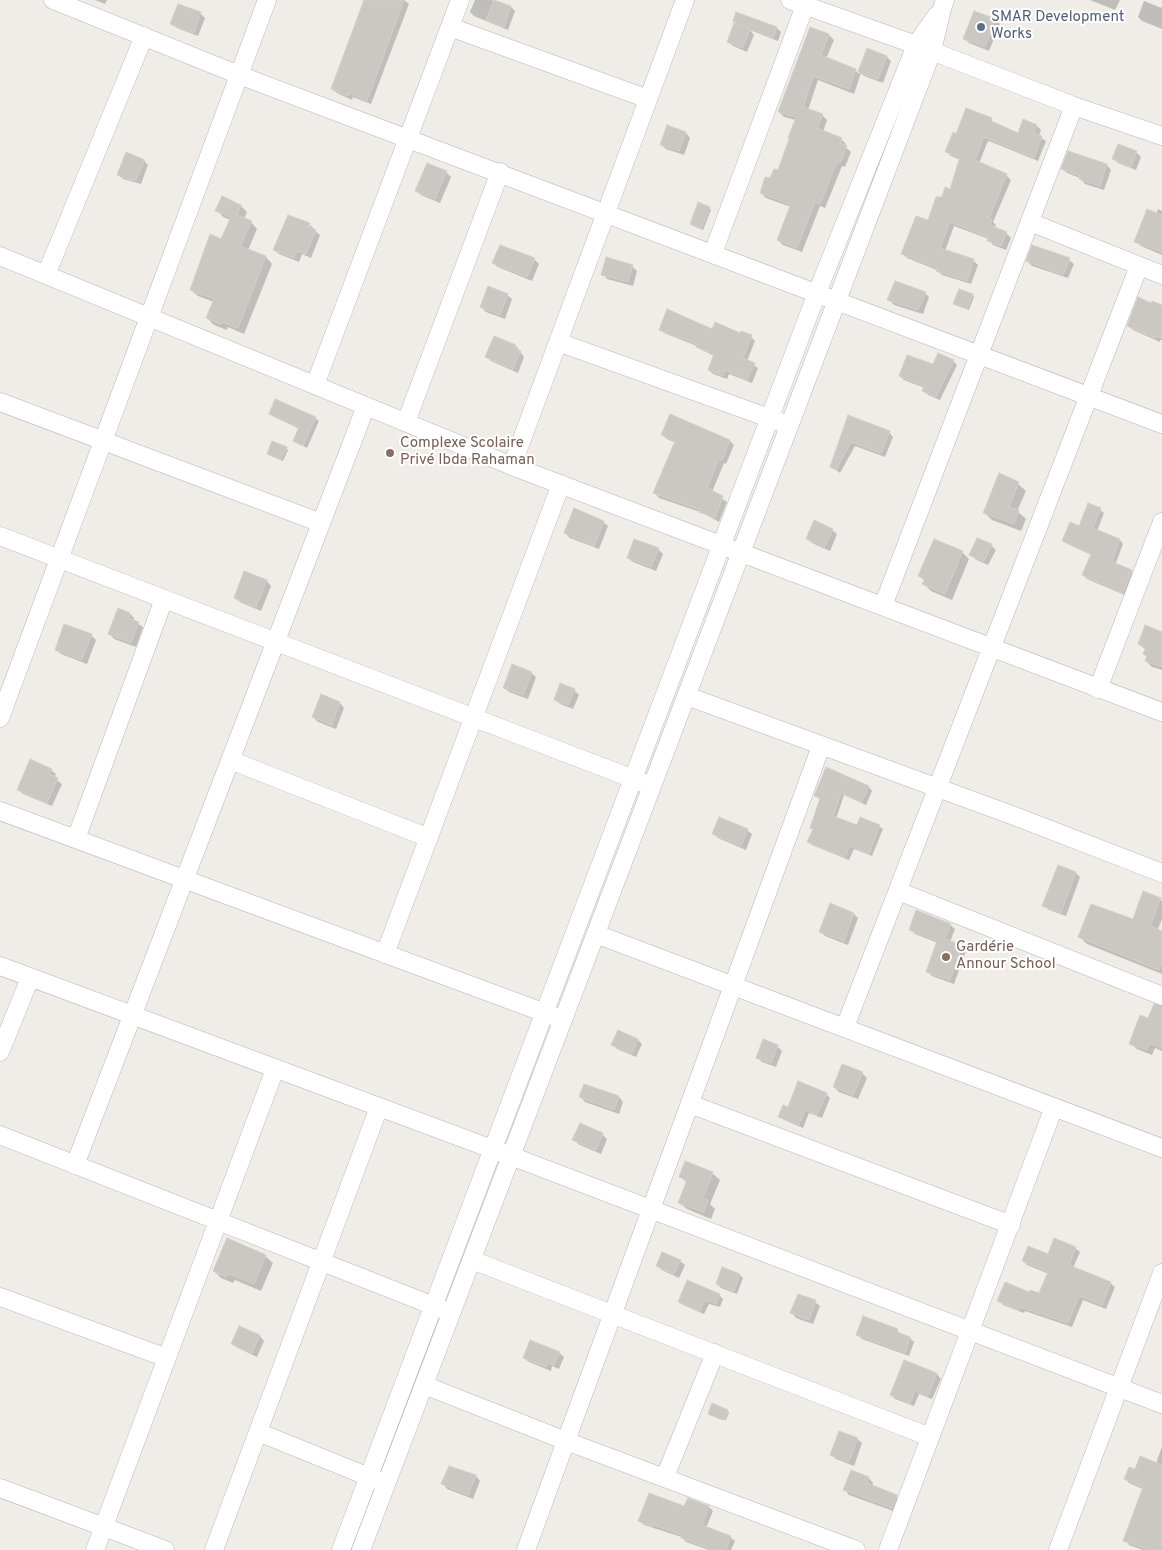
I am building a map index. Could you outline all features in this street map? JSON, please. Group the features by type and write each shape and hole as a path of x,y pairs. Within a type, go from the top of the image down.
{"street":[{"path":"53,0 239,75 500,172 1162,424"},
{"path":"0,718 267,0"},
{"path":"315,385 460,0"},
{"path":"512,466 685,0"},
{"path":"713,253 801,2 1074,106 1162,136"},
{"path":"341,1550 817,293 944,4"},
{"path":"450,27 648,99"},
{"path":"46,275 144,36"},
{"path":"361,1550 837,301 924,48"},
{"path":"883,606 1074,106"},
{"path":"406,422 500,172"},
{"path":"1030,222 1162,275"},
{"path":"0,256 512,466 992,646 1098,689 1162,712"},
{"path":"845,1027 1139,266"},
{"path":"558,342 790,426"},
{"path":"0,402 321,523"},
{"path":"75,1165 366,406"},
{"path":"385,954 561,484"},
{"path":"1098,689 1162,522"},
{"path":"0,536 652,786"},
{"path":"76,839 164,599"},
{"path":"687,696 1162,873"},
{"path":"526,1550 821,746"},
{"path":"230,760 429,838"},
{"path":"0,811 563,1020"},
{"path":"898,891 1162,996"},
{"path":"596,934 1162,1148"},
{"path":"0,966 493,1149 1162,1404"},
{"path":"0,1052 30,978"},
{"path":"95,1550 275,1069"},
{"path":"690,1104 1011,1225"},
{"path":"214,1550 379,1107"},
{"path":"888,1550 1054,1107"},
{"path":"0,1135 452,1313"},
{"path":"472,1260 930,1437"},
{"path":"1058,1550 1162,1273"},
{"path":"0,1297 167,1358"},
{"path":"665,1477 715,1353"},
{"path":"424,1386 856,1550"},
{"path":"258,1432 387,1484"},
{"path":"0,1488 165,1550"}],"building":[{"path":"364,0 404,0 367,101 349,93 348,96 331,89"},
{"path":"494,0 511,6 504,27 486,20"},
{"path":"178,4 201,12 194,33 170,24"},
{"path":"974,11 996,19 985,47 963,39"},
{"path":"736,12 777,27 773,38 733,21"},
{"path":"734,23 750,29 743,48 727,42"},
{"path":"810,27 829,34 821,55 856,69 849,89 813,76 803,107 823,114 817,128 842,138 840,143 847,146 840,163 837,162 820,204 815,202 797,248 777,240 790,206 789,204 760,193 765,177 770,178 774,169 778,170 796,117 778,112"},
{"path":"867,48 887,56 878,79 858,72"},
{"path":"966,108 992,118 991,121 1018,133 1023,119 1037,125 1034,133 1042,136 1034,158 984,137 975,160 1007,174 989,218 992,220 990,225 1007,232 1001,246 987,241 988,237 950,222 940,248 974,259 967,281 936,271 937,268 901,254 916,216 928,220 936,197 942,197 945,187 950,189 960,157 945,152 953,132 956,134"},
{"path":"667,125 686,132 679,151 660,145"},
{"path":"1118,144 1137,151 1131,167 1112,159"},
{"path":"1068,151 1107,164 1100,186 1079,179 1080,176 1061,169"},
{"path":"126,152 145,160 136,180 117,175"},
{"path":"427,163 447,171 435,199 415,191"},
{"path":"222,196 241,205 237,215 252,221 240,246 266,256 238,328 206,318 214,299 190,290 210,234 221,239 231,217 215,211"},
{"path":"698,202 710,207 701,229 690,224"},
{"path":"1147,209 1162,215 1162,252 1134,242"},
{"path":"288,215 310,223 308,227 316,230 306,254 297,251 294,258 273,250"},
{"path":"500,245 535,258 527,277 492,263"},
{"path":"1032,245 1070,258 1063,275 1026,261"},
{"path":"606,257 633,265 628,282 601,275"},
{"path":"895,281 926,292 918,310 887,300"},
{"path":"488,286 508,294 500,315 480,307"},
{"path":"959,289 973,294 967,309 953,304"},
{"path":"1138,297 1151,303 1152,301 1162,305 1162,338 1156,336 1155,338 1127,326"},
{"path":"667,309 712,329 715,322 740,333 741,331 752,335 743,358 755,363 747,380 725,370 723,376 708,370 714,354 696,347 697,344 659,330"},
{"path":"494,336 516,345 515,349 521,351 513,369 485,357"},
{"path":"938,353 954,360 936,397 922,391 924,386 899,376 907,355 933,364"},
{"path":"275,399 316,417 303,446 293,441 299,427 269,414"},
{"path":"670,414 730,440 722,460 719,459 707,488 723,496 715,518 699,512 700,510 653,493 675,441 661,435"},
{"path":"848,415 890,431 881,453 851,442 836,470 830,467"},
{"path":"272,441 287,447 281,460 267,454"},
{"path":"999,473 1019,482 1009,507 1019,510 1014,524 983,513"},
{"path":"1088,503 1101,508 1093,528 1120,539 1112,562 1132,570 1123,593 1082,575 1091,554 1062,541 1070,522 1079,526"},
{"path":"574,508 604,521 594,546 564,533"},
{"path":"814,520 833,529 825,547 806,539"},
{"path":"977,538 992,544 984,561 969,555"},
{"path":"634,539 659,548 651,567 627,558"},
{"path":"934,539 963,551 945,594 922,584 925,579 918,576"},
{"path":"244,571 267,580 256,607 234,598"},
{"path":"118,608 130,613 128,618 139,622 131,643 108,634"},
{"path":"64,624 92,634 82,660 55,650"},
{"path":"1145,625 1162,632 1162,667 1145,661 1147,656 1143,654 1146,647 1138,644"},
{"path":"512,664 532,672 523,695 503,688"},
{"path":"560,683 575,689 568,705 554,700"},
{"path":"321,694 340,702 332,725 312,717"},
{"path":"30,759 52,769 49,774 58,778 47,803 17,790"},
{"path":"826,767 869,786 862,802 841,793 833,816 857,825 860,817 880,825 869,854 850,846 845,857 807,842 813,829 810,828 820,798 814,796"},
{"path":"719,817 748,829 741,846 712,834"},
{"path":"1058,865 1076,872 1061,913 1042,906"},
{"path":"1143,891 1161,898 1150,926 1162,931 1162,962 1159,970 1078,937 1091,904 1133,919"},
{"path":"830,903 854,913 844,941 819,932"},
{"path":"916,910 951,924 945,939 962,945 950,980 926,972 937,941 909,930"},
{"path":"1154,1004 1162,1006 1162,1048 1149,1043 1147,1050 1129,1044 1140,1015 1148,1018"},
{"path":"618,1030 638,1039 632,1054 611,1045"},
{"path":"763,1039 778,1045 771,1063 756,1058"},
{"path":"842,1064 863,1072 853,1095 833,1087"},
{"path":"798,1081 827,1093 817,1115 805,1110 799,1125 778,1117 783,1105 788,1107"},
{"path":"584,1084 619,1096 614,1110 579,1097"},
{"path":"580,1123 603,1133 596,1150 572,1140"},
{"path":"685,1161 713,1172 703,1198 708,1200 704,1212 678,1203 687,1180 679,1177"},
{"path":"227,1238 266,1255 254,1284 227,1273 226,1277 213,1271"},
{"path":"1054,1238 1076,1247 1069,1265 1111,1282 1102,1305 1079,1296 1068,1323 1020,1307 1019,1310 997,1301 1005,1282 1029,1292 1030,1290 1039,1293 1048,1272 1022,1261 1028,1246 1048,1254"},
{"path":"662,1252 681,1260 674,1274 656,1266"},
{"path":"722,1267 740,1274 734,1291 716,1284"},
{"path":"687,1280 720,1294 716,1304 705,1300 700,1311 678,1302"},
{"path":"798,1294 816,1300 809,1320 790,1313"},
{"path":"863,1316 898,1329 897,1332 910,1337 905,1353 856,1335"},
{"path":"239,1326 260,1335 252,1353 231,1344"},
{"path":"530,1340 560,1352 554,1365 548,1363 546,1367 523,1358"},
{"path":"904,1360 937,1373 928,1396 915,1391 910,1403 890,1395"},
{"path":"712,1403 728,1410 725,1419 708,1414"},
{"path":"839,1431 858,1438 849,1462 830,1455"},
{"path":"1140,1456 1162,1465 1162,1544 1160,1550 1150,1550 1123,1541 1143,1487 1124,1479 1129,1467 1135,1469"},
{"path":"449,1466 476,1475 468,1495 441,1484"},
{"path":"851,1470 869,1477 867,1483 897,1495 892,1508 843,1490"},
{"path":"649,1493 684,1506 688,1498 709,1506 702,1525 731,1536 726,1550 713,1550 681,1538 682,1535 638,1521"}],"place":[{"name":"SMAR Development Works","path":"981,27"},
{"name":"Complexe Scolaire Privé Ibda Rahaman","path":"390,453"},
{"name":"Gardérie Annour School","path":"946,957"}]}
